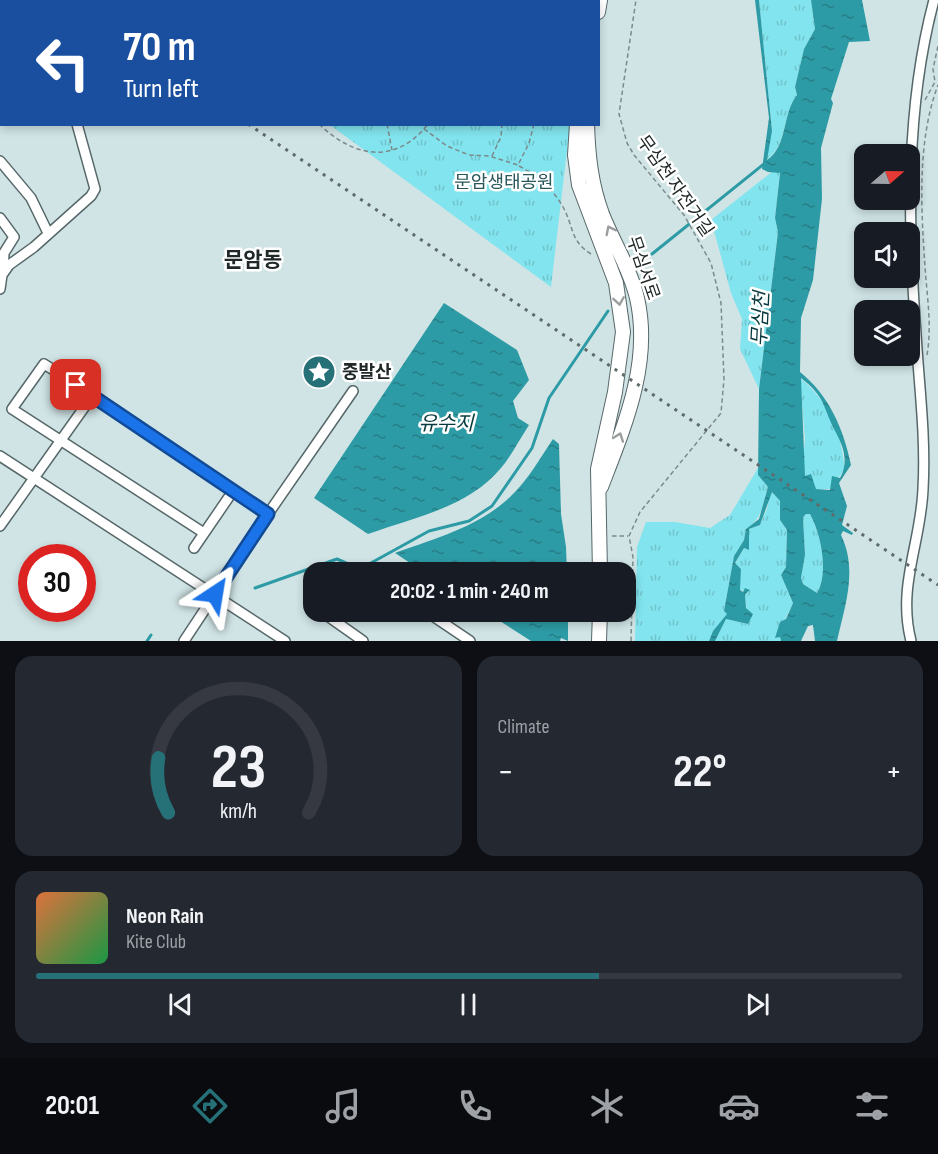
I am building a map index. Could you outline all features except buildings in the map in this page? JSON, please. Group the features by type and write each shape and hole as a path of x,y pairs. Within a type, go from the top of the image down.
{"street":[{"path":"911,641 904,605 923,490 923,443 909,221 919,66 934,0"},
{"path":"2,275 9,265 91,196 95,189 78,126"},
{"name":"무심서로","path":"577,126 575,155 579,185 616,283 623,332 615,392 598,469 600,562"},
{"name":"무심서로","path":"587,126 589,165 595,193 630,276 637,298 641,333 641,354 635,391 599,492"},
{"path":"0,161 31,198 48,233"},
{"path":"0,218 14,237 4,252 0,289"},
{"path":"204,533 12,409 44,364 268,514"},
{"path":"184,641 353,391"},
{"path":"0,526 93,395"},
{"path":"0,456 285,641"},
{"path":"194,548 233,490"},
{"path":"336,622 363,641"},
{"path":"442,622 470,641"},
{"path":"599,641 600,622"}],"path":[{"name":"무심천 자전거길","path":"629,537 640,512 721,413 724,379 722,303 711,263 684,215 634,155 627,143 619,114 636,0"},
{"path":"925,363 929,343 929,318 924,236 924,158 929,114 937,83 933,69 938,46"},
{"path":"925,102 937,83"},
{"path":"321,126 334,138 352,149 366,153 401,148 426,126"},
{"path":"387,126 392,150"},
{"path":"492,157 501,137 502,126"},
{"path":"518,165 529,143 533,126"},
{"path":"424,129 447,146 469,155 492,157 518,165 537,176 563,207 579,246 597,257"},
{"path":"599,535 629,537 633,557 631,641"}],"green space":[{"path":"759,0 811,0 815,29 804,49 795,87 797,95 792,102 782,138 773,154 766,160 772,131"},
{"name":"문암생태공원","path":"331,126 570,126 551,287"},
{"path":"773,171 780,172 775,218 778,232 759,389 740,349 742,319 731,293 711,220"},
{"path":"800,378 819,397 837,430 845,469 830,489 816,489 805,476 803,465 805,438"},
{"path":"758,468 758,475 768,487 763,505 759,516 746,529 744,540 734,556 724,611 728,614 713,631 709,641 635,641 637,547 646,522 675,522 710,528 730,515"},
{"path":"771,491 780,501 780,520 787,530 786,567 781,575 793,603 776,638 780,636 781,641 715,641 726,619 748,624 745,594 747,591 739,590 741,569 735,564 744,548 749,550 749,529 760,525"},
{"path":"810,514 814,523 822,554 823,575 817,593 803,584 801,578 805,555 803,517"}],"water":[{"path":"755,0 759,0 772,131 767,160 774,154 782,138 792,102 797,95 795,87 804,49 815,29 811,0 862,0 870,41 849,42 831,99 833,103 821,148 822,199 813,280 801,318 800,372 819,391 834,414 851,465 839,483 847,506 842,525 853,533 852,535 843,531 841,535 849,561 849,574 846,601 837,641 815,641 813,625 808,626 801,641 781,641 780,637 775,638 780,622 786,619 793,603 781,575 786,567 787,530 780,520 780,501 772,492 760,525 749,529 749,550 744,548 735,563 741,569 740,590 743,592 745,588 750,590 745,594 746,608 753,614 748,624 726,619 715,641 709,641 713,631 727,614 724,611 734,556 744,540 746,529 759,519 768,487 758,475 759,389 778,232 775,218 780,173 762,169 769,118","holes":["801,378 815,390 822,401 844,452 843,471 840,478 832,476 830,490 816,489 811,474 805,476","810,514 814,522 822,554 823,575 817,593 803,584 801,578 805,555 803,517"]},
{"name":"유수지","path":"444,303 517,350 529,380 513,401 518,418 529,425 501,468 473,493 439,510 368,534 314,498"},
{"path":"553,439 559,444 561,514 567,562 408,562 395,553 441,537 485,516 511,496 534,469"},
{"path":"502,622 568,622 568,641 561,638 560,641 531,641"}],"waterway":[{"path":"652,254 765,163"},
{"path":"255,588 337,559 360,569 429,531 469,521 492,506 532,448 549,398 608,311"},
{"path":"147,641 151,635"}],"railway":[{"path":"251,126 938,585"}],"place":[{"name":"중발산","path":"319,372"}],"district":[{"name":"문암동","path":"253,260"}],"route":[{"path":"76,385 268,514 215,594"}],"water label":[{"name":"무심천","path":"761,319"}]}
